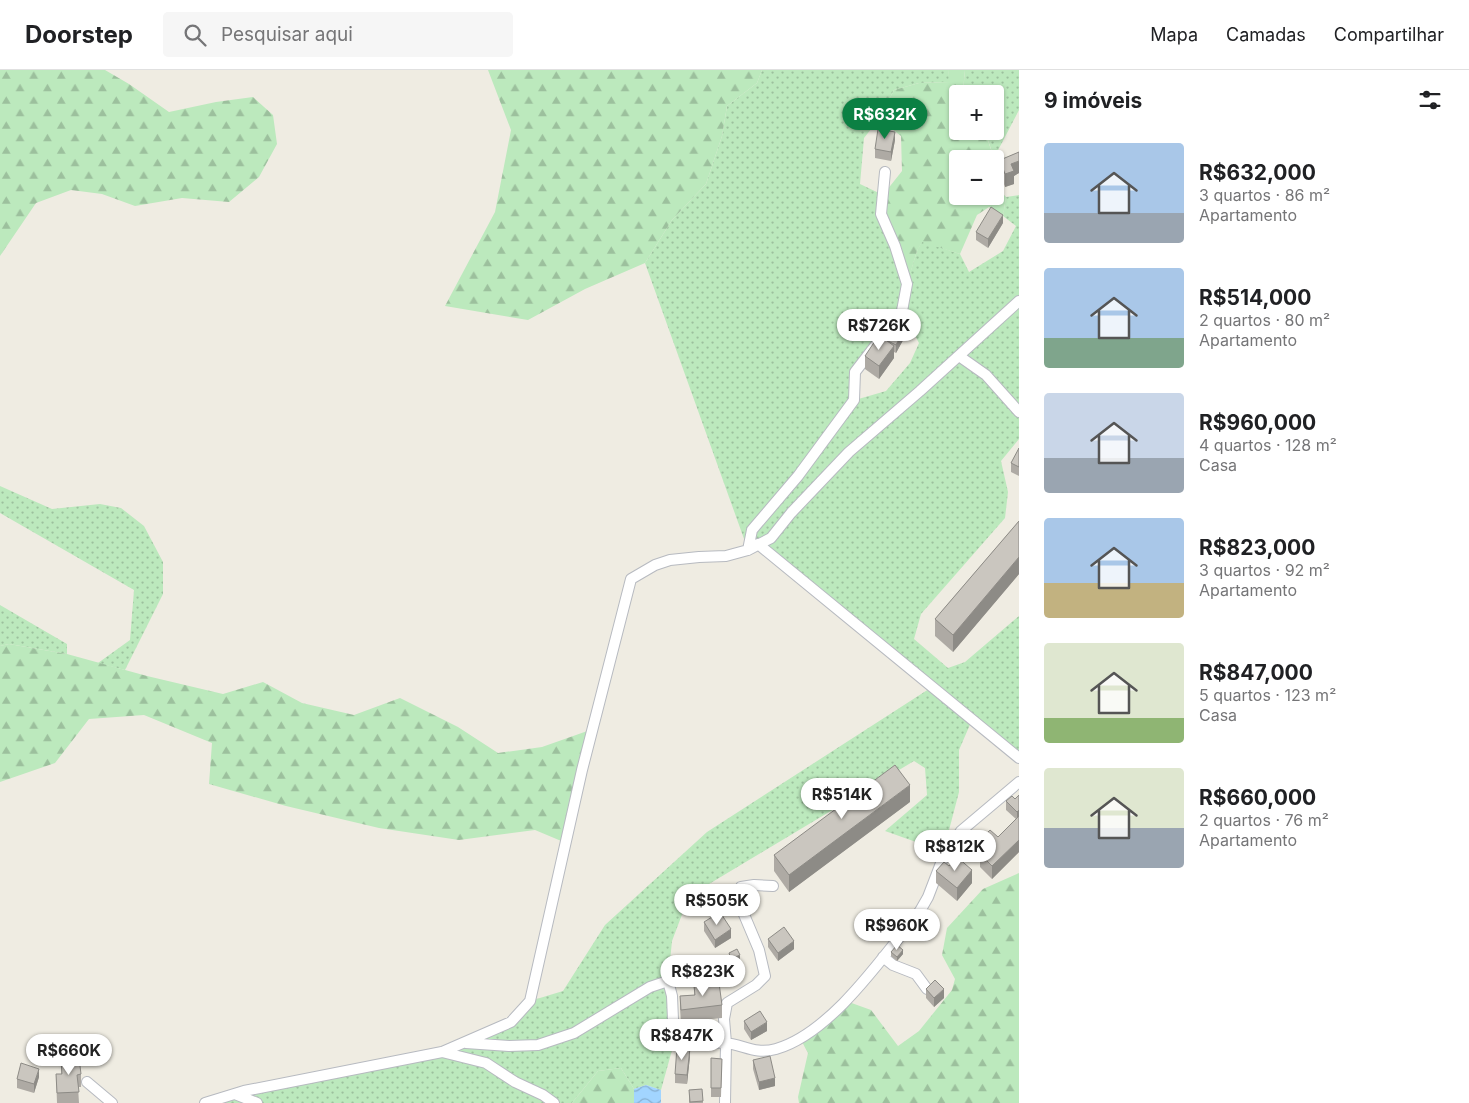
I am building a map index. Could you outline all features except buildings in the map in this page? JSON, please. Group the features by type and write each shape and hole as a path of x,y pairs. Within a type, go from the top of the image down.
{"street":[{"path":"748,550 752,530 798,476 854,400 855,372 902,311 907,284 895,246 881,214 885,172"},
{"path":"205,1103 235,1094 442,1052 510,1022 530,1001 582,770 631,579 655,565 670,560 699,556 726,556 748,550 771,538 849,452 1019,301"},
{"path":"959,356 986,375 1019,412"},
{"path":"758,544 1019,758"},
{"path":"464,1042 509,1046 538,1045 574,1034 650,987 668,981 672,996 674,1042 726,1042 753,1051 775,1049 800,1038 846,1001 920,911 928,897 943,858 960,831 1019,782"},
{"path":"725,1103 726,1042 724,1019 727,1003 756,985 765,976 759,950 740,905 740,887 754,885 774,886"},
{"path":"883,957 893,966 916,974 928,989"},
{"path":"442,1052 486,1063 515,1082 542,1094 554,1103"},
{"path":"87,1082 112,1103"},
{"path":"235,1094 257,1103"}],"green space":[{"path":"0,70 105,70 169,112 216,102 253,97 273,115 277,144 259,177 229,202 182,198 135,206 102,194 71,190 36,203 0,256"},
{"path":"488,70 762,70 757,83 727,106 722,136 706,184 672,220 645,263 585,289 528,320 445,306 495,212 511,130"},
{"path":"762,70 948,70 950,82 919,83 894,90 879,119 864,138 860,184 883,195 907,283 922,241 960,254 969,272 1003,251 1016,226 1003,216 1006,197 1019,195 1019,439 1001,461 1008,492 1005,518 921,614 914,639 948,668 965,662 1019,616 1019,758 972,720 959,750 959,792 948,834 916,842 885,831 927,795 925,768 914,761 689,896 672,941 668,981 674,1043 661,1090 646,1085 634,1089 621,1068 598,1071 572,1103 205,1103 442,1052 510,1022 530,1001 563,991 605,925 707,832 932,687 759,545 748,550 645,263 672,220 706,184 722,136 727,106 757,83","holes":["902,312 919,343 910,363 886,391 855,400 855,372"]},
{"path":"948,70 965,70 964,85 949,85 949,140 988,140 991,150 949,150 949,205 1004,205 1004,195 1006,197 1003,216 989,207 977,215 960,254 922,242 917,251 907,284 881,214 883,195 902,171 901,136 879,119 894,90 919,83 949,82"},
{"path":"965,70 1019,70 1019,110 1004,139 1004,85 964,85"},
{"path":"988,140 1003,140 998,150 991,150"},
{"path":"0,486 52,509 100,504 121,508 144,526 163,562 163,594 125,670 98,663 130,640 134,590 0,513"},
{"path":"0,605 67,644 67,654 9,644 0,646"},
{"path":"9,644 67,654 223,694 263,682 302,703 354,715 400,698 458,727 498,753 542,747 593,729 566,843 535,830 459,840 379,828 286,806 209,784 212,743 144,715 89,719 55,763 0,782 0,646"},
{"path":"1019,873 1019,1103 799,1103 798,1097 808,1053 800,1038 846,1001 871,1010 898,1046 919,1031 952,990 955,979 942,955 947,928 983,889"},
{"path":"621,1068 634,1089 634,1103 572,1103 598,1071"}],"water":[{"path":"646,1085 661,1090 661,1103 634,1103 634,1089"}]}
